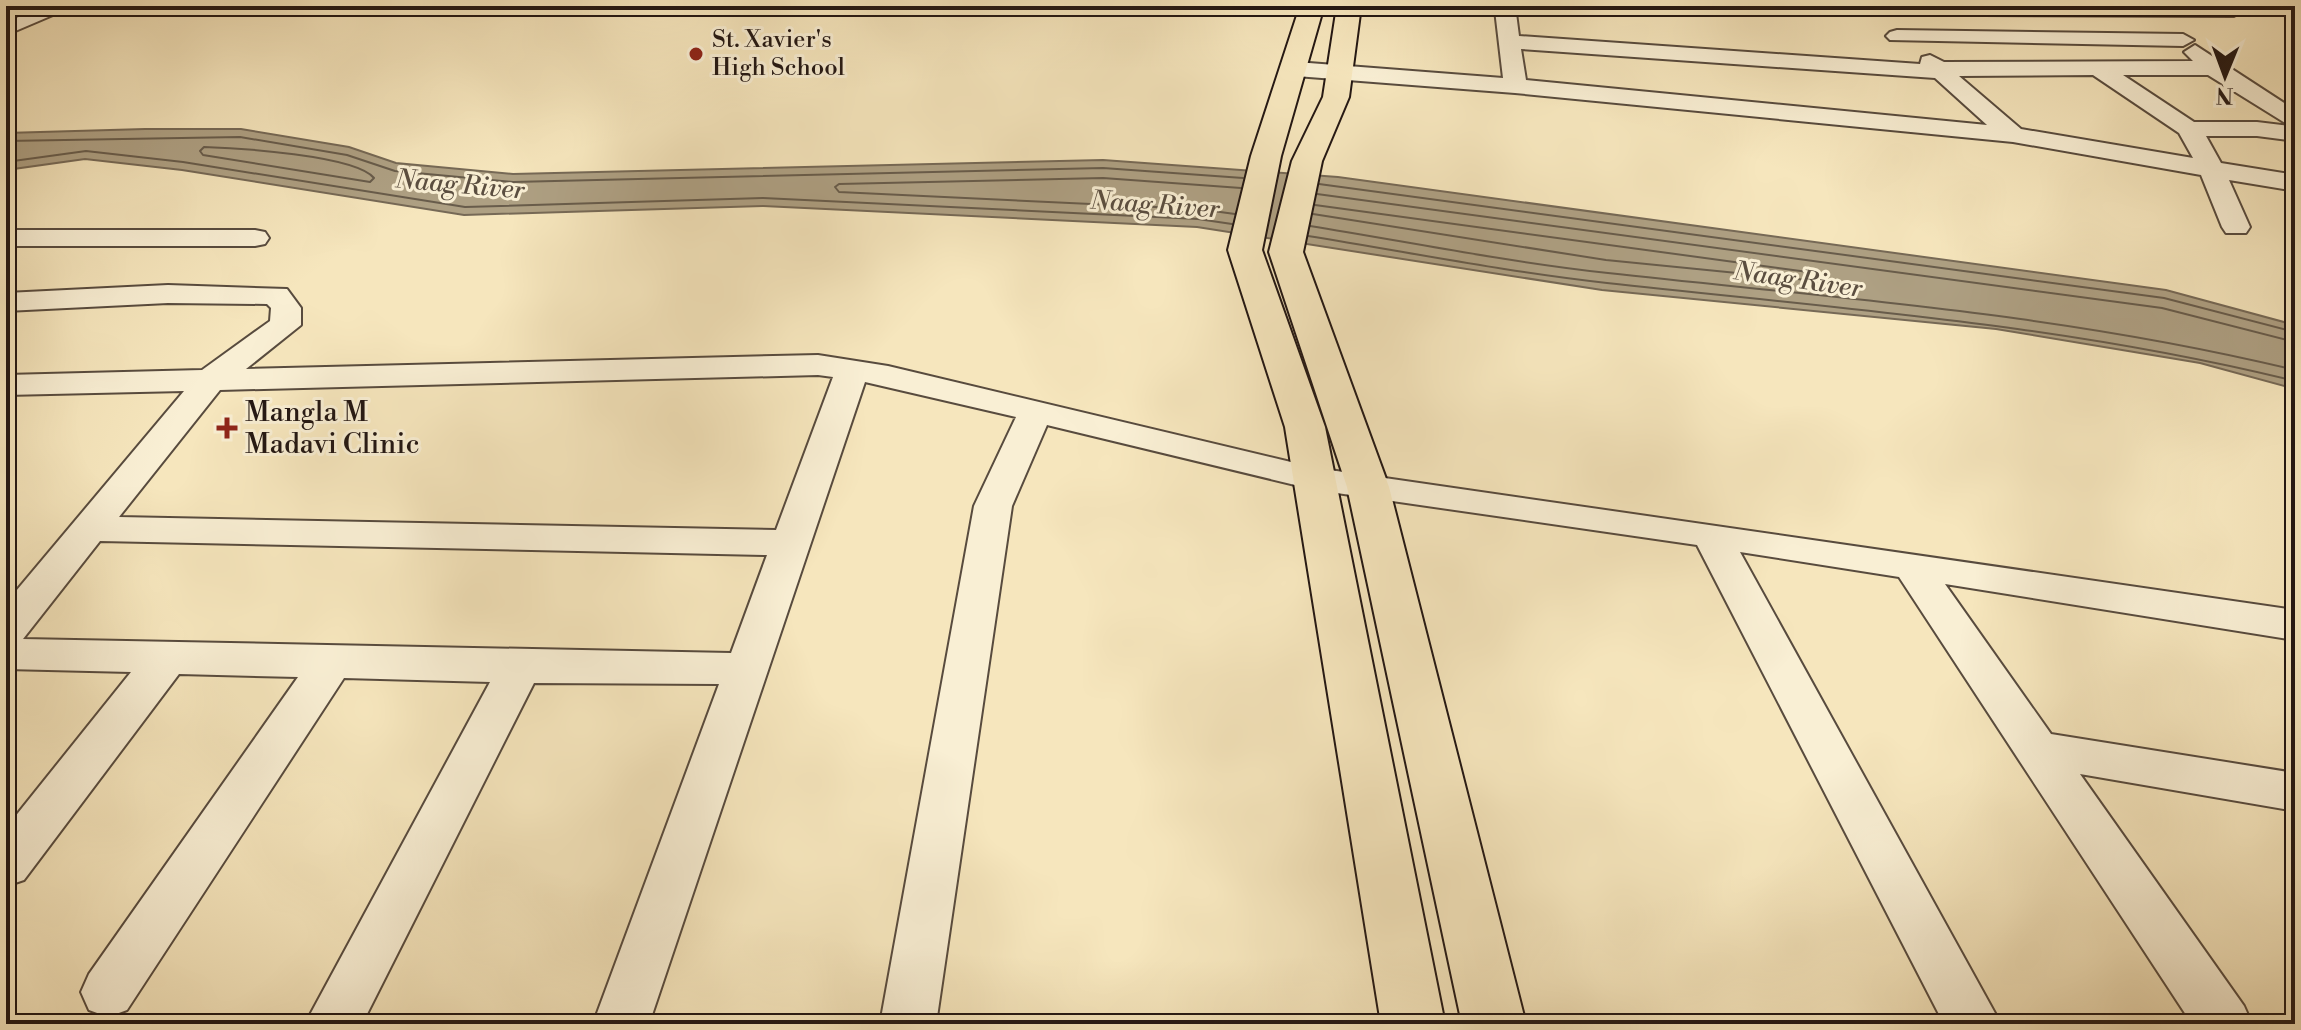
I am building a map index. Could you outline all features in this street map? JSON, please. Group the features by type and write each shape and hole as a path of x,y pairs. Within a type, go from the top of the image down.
{"main road":[{"path":"1312,6 1296,69 1266,156 1265,251 1316,479 1413,1024"},
{"path":"1349,6 1342,73 1336,97 1265,251 1368,487 1494,1024"}],"street":[{"path":"6,29 64,6"},
{"path":"1656,7 1696,55"},
{"path":"1515,86 1505,10 1508,8 1860,7 2227,12"},
{"path":"1860,7 1940,70 2013,135"},
{"path":"2157,11 2213,68 2295,120"},
{"path":"1897,36 2183,40"},
{"path":"1509,42 1940,70 2213,68"},
{"path":"2097,68 2189,129 2212,169 2236,227"},
{"path":"1296,69 1515,86 2013,135 2295,183"},
{"path":"2189,129 2257,129 2295,134"},
{"path":"6,238 255,238"},
{"path":"6,302 168,294 276,295 286,308 285,325 211,379 6,631"},
{"path":"13,391 211,379 818,365 1035,412 1316,479 1711,535 2295,625"},
{"path":"621,1024 852,371"},
{"path":"908,1024 993,506 1035,412"},
{"path":"89,529 791,543"},
{"path":"1711,535 1973,1024"},
{"path":"1911,565 2224,1024"},
{"path":"6,654 520,667 746,669"},
{"path":"6,865 167,658"},
{"path":"108,992 331,663"},
{"path":"333,1024 520,667"},
{"path":"2036,749 2295,792"}],"water":[{"name":"Naag River","path":"241,129 349,147 396,163 513,174 1103,160 1338,177 2166,290 2295,325 2295,389 2200,363 1996,329 1602,290 1197,227 763,206 464,215 182,170 85,159 6,170 6,133"}],"place":[{"name":"St. Xavier's High School","path":"696,54"},
{"name":"Mangla M Madavi Clinic","path":"227,428"}]}
